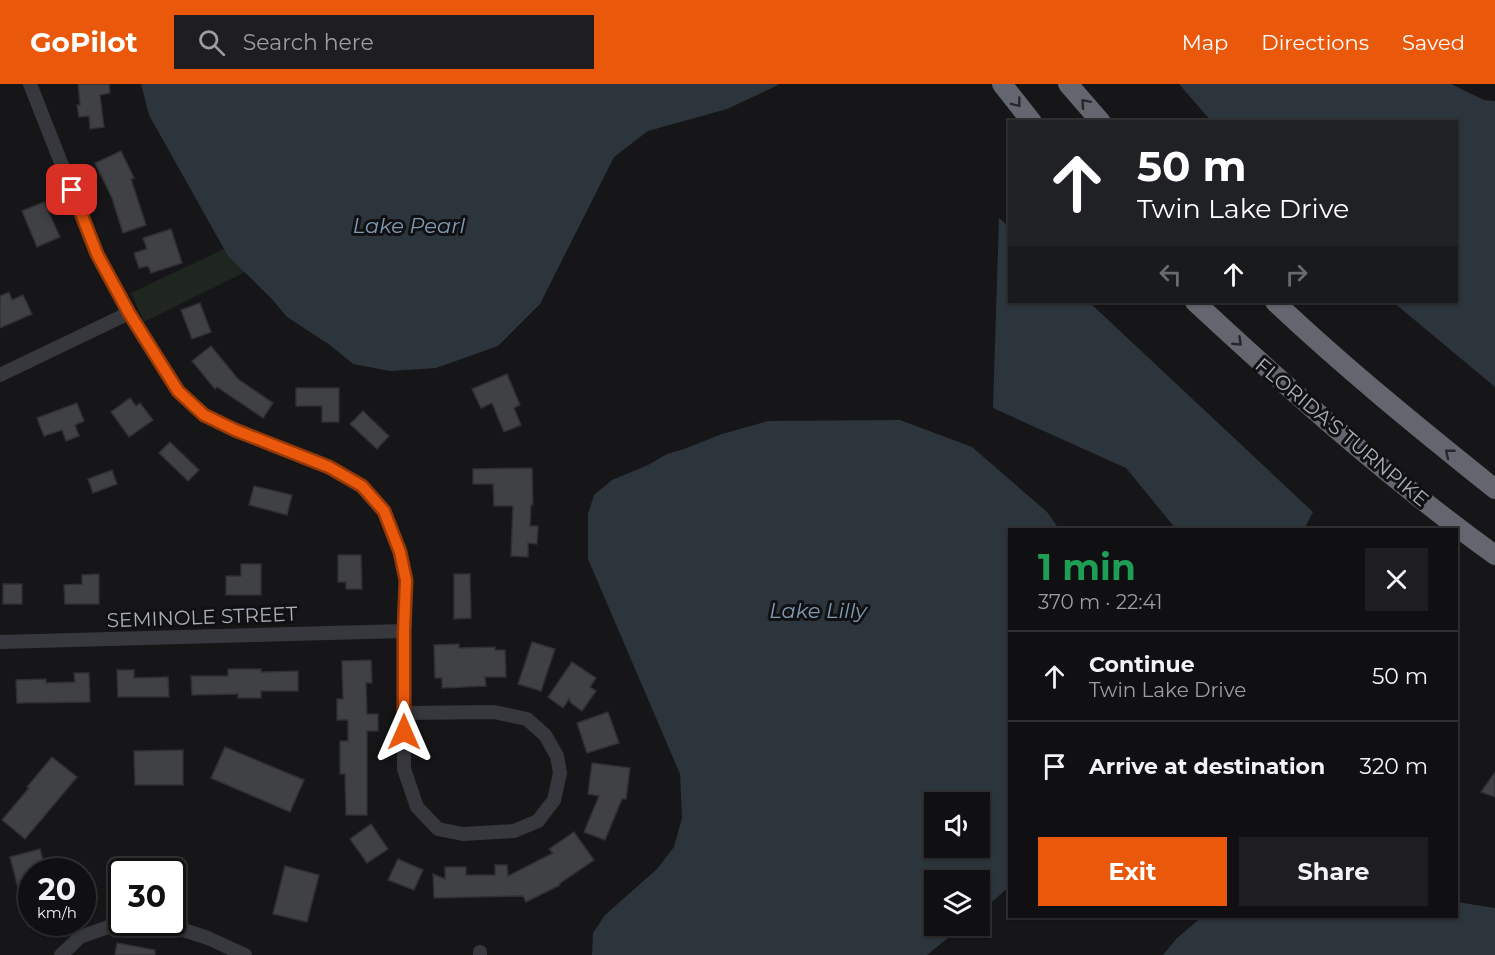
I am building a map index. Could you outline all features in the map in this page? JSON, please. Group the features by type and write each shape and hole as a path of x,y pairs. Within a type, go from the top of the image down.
{"highway":[{"path":"1002,84 1030,120"},
{"path":"1068,84 1099,120"},
{"name":"FLORIDA'S TURNPIKE","path":"1196,303 1273,375 1360,450 1458,528"},
{"path":"1276,303 1415,425 1495,489"},
{"name":"FLORIDA'S TURNPIKE","path":"1458,528 1495,555"}],"street":[{"path":"30,84 97,254 129,313 178,391 204,415 235,430 329,467 362,486 384,511 400,552 406,580 404,631 404,713 404,769 417,807 438,829 463,834 514,831 538,821 554,800 560,773 557,756 545,735 527,719 494,712 404,713"},
{"path":"0,375 129,313"},
{"name":"SEMINOLE STREET","path":"0,642 404,631"},
{"path":"61,955 80,937 108,927"},
{"path":"186,931 245,955"}],"shaded area":[{"path":"262,231 274,258 144,322 131,293"}],"water":[{"name":"Lake Pearl","path":"141,84 779,84 727,109 648,131 614,157 540,304 498,346 436,368 390,371 353,364 330,345 287,317 228,256 149,115"},
{"path":"1179,84 1451,84 1484,100 1495,101 1495,387 1394,303 1458,303 1458,120 1210,120"},
{"path":"999,218 1008,226 1008,303 1090,303 1313,512 1305,528 1175,528 1126,468 993,408"},
{"name":"Lake Lilly","path":"900,420 972,447 1047,512 1058,528 1008,528 1008,888 990,903 990,870 924,870 924,936 951,936 927,955 592,955 593,933 605,915 657,869 674,847 682,818 680,774 588,559 588,514 594,495 612,480 648,465 667,454 722,434 768,421"},
{"path":"1458,902 1495,908 1495,955 1163,955 1177,938 1201,918 1458,918"}],"building":[{"path":"78,84 109,84 110,93 100,95 104,127 90,129 89,116 79,117"},
{"path":"121,151 134,178 131,179 146,225 123,233 112,198 95,163"},
{"path":"44,202 60,237 37,247 22,211"},
{"path":"171,229 182,263 151,273 148,266 139,268 134,253 147,249 143,238"},
{"path":"9,292 12,300 23,295 32,314 0,328 0,296"},
{"path":"200,303 211,332 192,339 181,310"},
{"path":"211,346 238,379 273,403 263,418 217,387 215,389 192,361"},
{"path":"507,374 520,405 514,408 521,425 504,432 492,403 481,408 472,389"},
{"path":"296,388 339,388 339,422 322,422 322,406 296,406"},
{"path":"130,398 136,406 140,403 153,420 129,437 111,412"},
{"path":"77,403 84,421 75,425 79,436 66,441 62,430 44,436 37,418"},
{"path":"363,411 389,436 377,449 350,424"},
{"path":"170,442 199,470 188,481 159,453"},
{"path":"532,468 533,505 531,505 530,526 538,526 537,544 528,543 528,557 511,556 513,506 494,506 493,484 473,484 473,469"},
{"path":"112,470 117,484 93,493 88,479"},
{"path":"254,486 292,495 287,515 249,505"},
{"path":"338,555 361,555 362,589 346,589 346,582 338,582"},
{"path":"241,564 261,564 261,595 226,595 226,576 241,576"},
{"path":"99,574 99,604 65,604 64,585 82,584 82,575"},
{"path":"454,574 470,574 471,618 454,619"},
{"path":"3,584 22,584 22,604 3,604"},
{"path":"532,642 555,649 541,691 518,684"},
{"path":"459,644 459,648 495,647 495,650 505,650 506,677 485,677 486,686 442,688 442,678 435,678 434,645"},
{"path":"371,660 372,683 366,683 367,714 378,714 378,731 367,731 367,815 346,815 345,774 340,774 340,741 348,741 348,720 337,720 337,699 343,699 342,661"},
{"path":"572,662 596,678 590,687 596,691 582,711 569,699 563,708 548,697"},
{"path":"228,669 261,669 261,672 298,671 298,691 261,691 261,698 238,698 238,694 192,695 191,676 228,676"},
{"path":"117,670 134,670 134,678 168,677 169,697 118,697"},
{"path":"74,673 89,673 90,702 17,703 16,680 46,679 46,683 75,682"},
{"path":"608,712 619,743 587,753 577,723"},
{"path":"225,747 304,780 290,812 211,778"},
{"path":"183,750 183,785 135,785 134,751"},
{"path":"52,757 77,777 25,839 2,820"},
{"path":"592,763 630,768 626,799 622,799 605,840 584,832 599,796 588,794"},
{"path":"1495,772 1495,797 1481,792"},
{"path":"371,824 388,849 367,863 350,839"},
{"path":"574,832 594,860 560,885 526,902 523,896 434,898 433,874 445,879 445,867 466,867 466,875 495,875 495,865 507,865 508,876 553,853 549,849"},
{"path":"40,849 42,858 18,858 18,888 10,857"},
{"path":"398,859 423,870 414,890 388,880"},
{"path":"285,866 319,875 307,922 273,914"},
{"path":"117,943 155,950 155,955 115,955"}],"route":[{"path":"72,190 97,254 129,313 178,391 204,415 235,430 329,467 362,486 384,511 400,552 406,580 404,732"}]}
